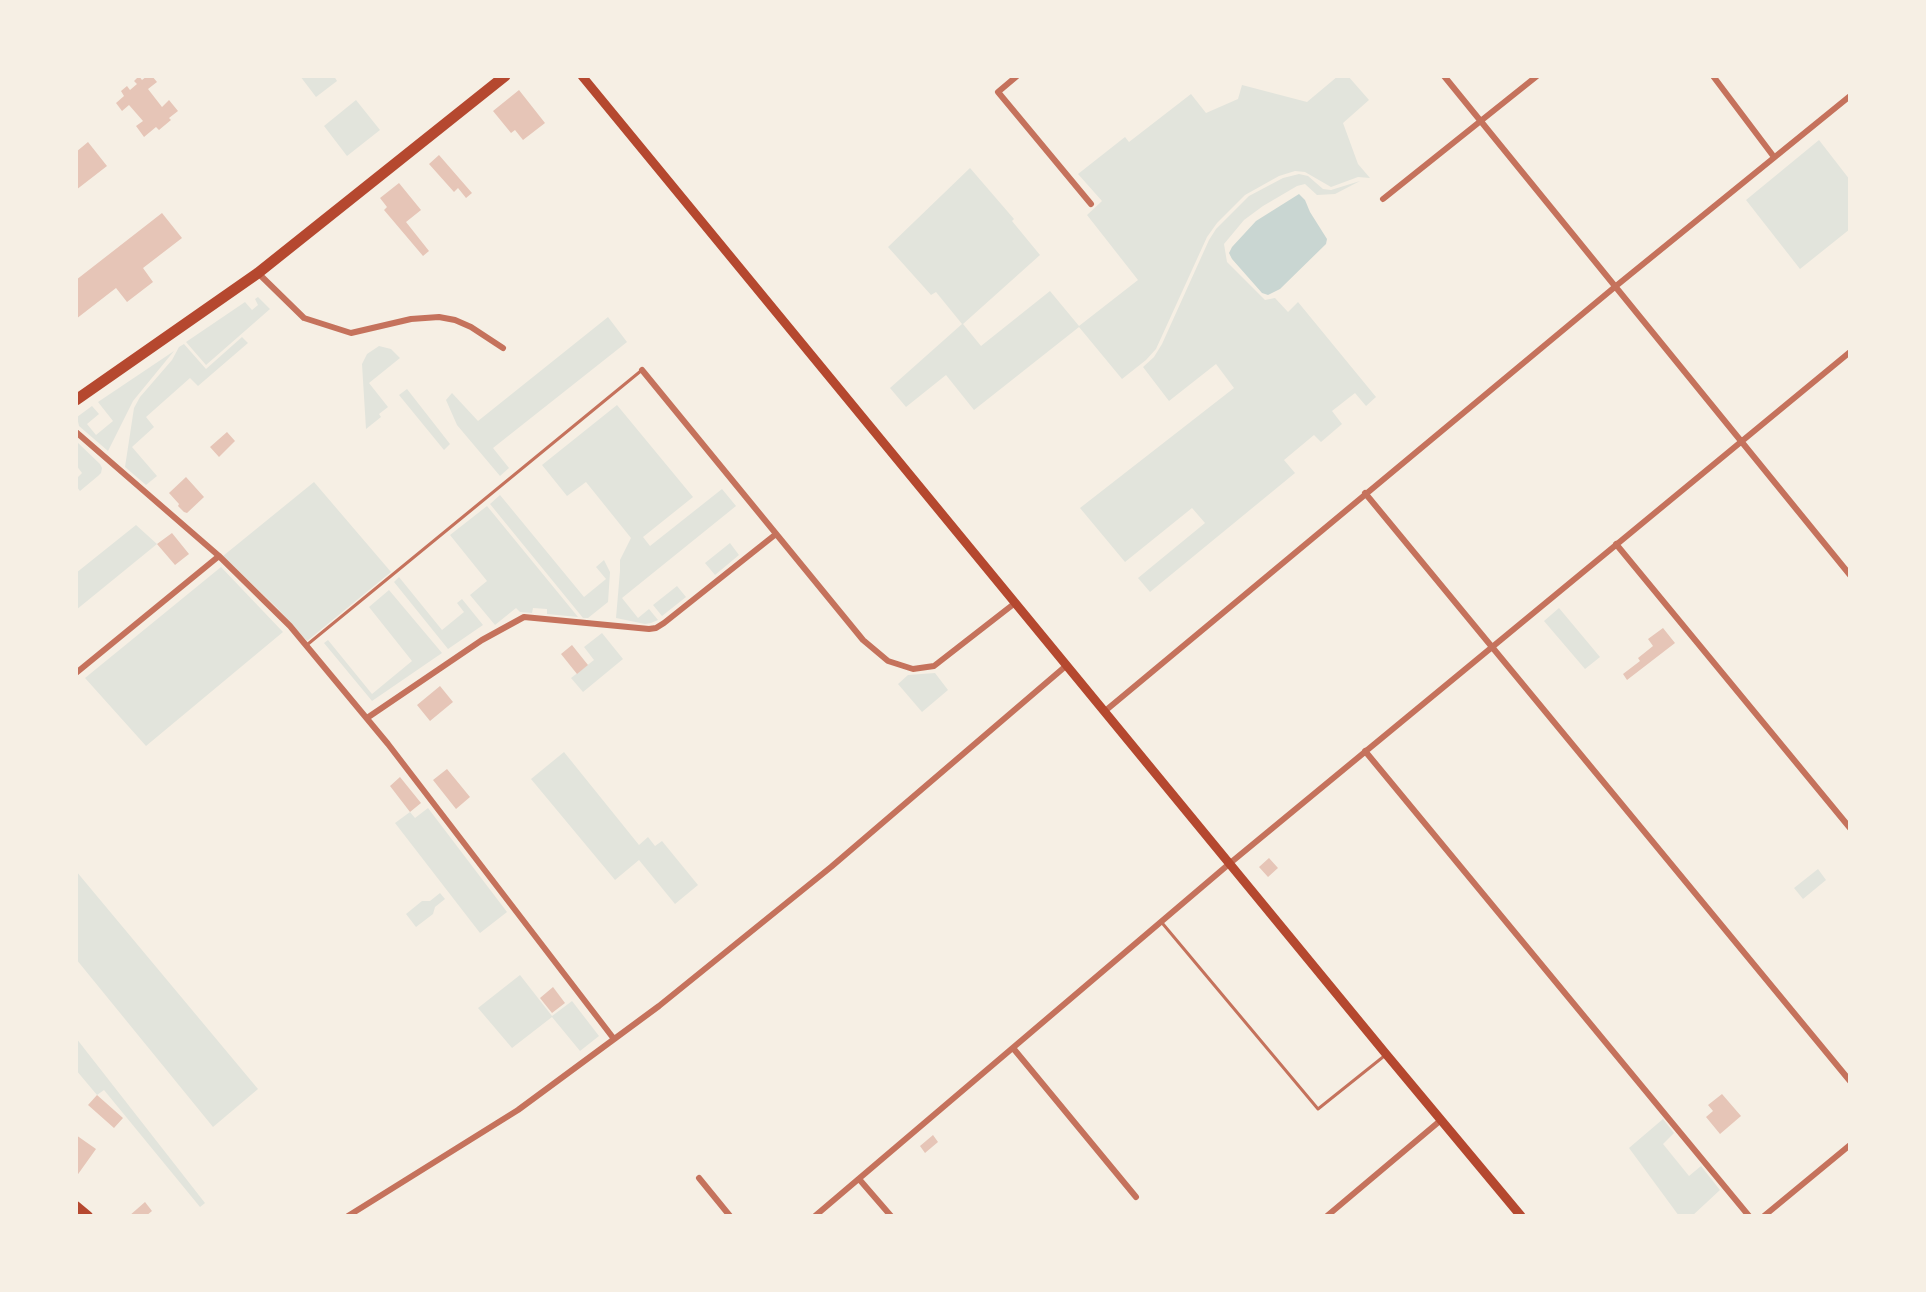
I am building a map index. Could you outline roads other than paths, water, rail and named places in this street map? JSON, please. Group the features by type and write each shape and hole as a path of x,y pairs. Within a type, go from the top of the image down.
{"highway":[{"path":"76,400 258,273 505,76"}],"main road":[{"path":"582,76 1521,1216"},
{"path":"76,1206 88,1216"}],"street":[{"path":"1017,76 998,92 1091,204"},
{"path":"1444,76 1850,575"},
{"path":"1383,199 1537,76"},
{"path":"1713,76 1774,157"},
{"path":"1105,711 1365,493 1850,96"},
{"path":"258,273 304,318 351,333 411,319 439,317 471,327 503,348"},
{"path":"815,1216 1229,864 1850,352"},
{"path":"642,370 863,640 888,661 913,669 934,666 1015,603"},
{"path":"76,432 219,556 307,645 367,718 614,1039"},
{"path":"1365,493 1850,1081"},
{"path":"367,718 482,640 524,617 656,628 776,534"},
{"path":"1616,544 1850,828"},
{"path":"76,673 219,556"},
{"path":"348,1216 509,1116 713,964 1067,665"},
{"path":"1365,751 1749,1216"},
{"path":"1013,1048 1136,1197"},
{"path":"1327,1216 1441,1120"},
{"path":"1764,1216 1850,1145"},
{"path":"699,1178 730,1216"},
{"path":"859,1179 891,1216"}],"lane":[{"path":"307,645 642,370"},
{"path":"1161,922 1318,1109 1386,1054"}]}
